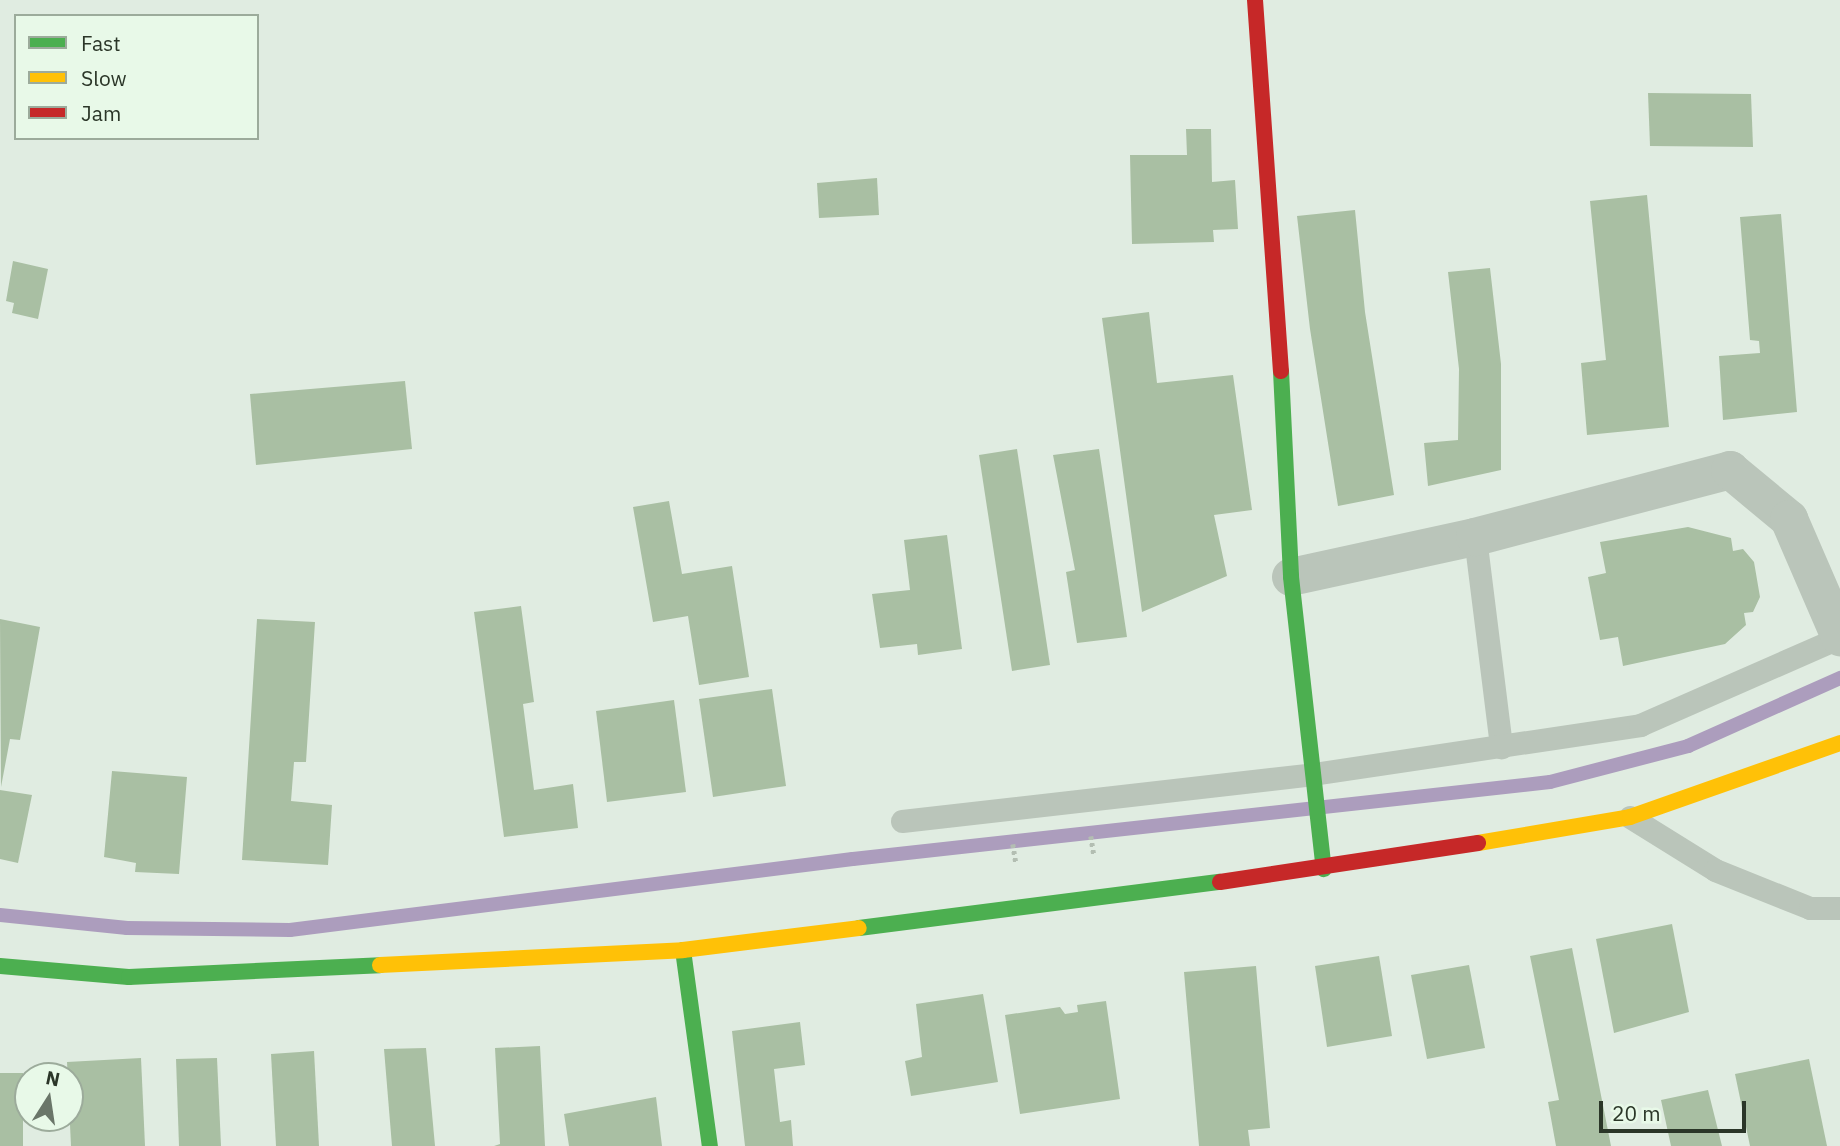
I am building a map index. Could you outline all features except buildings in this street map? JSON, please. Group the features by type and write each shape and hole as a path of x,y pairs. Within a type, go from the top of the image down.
{"street":[{"path":"1255,0 1274,224 1291,577 1324,869"},
{"path":"1291,577 1475,537 1730,470 1789,519 1840,637"},
{"path":"0,966 129,977 683,950 1324,869 1630,817 1840,743"},
{"path":"683,950 710,1146"}],"lane":[{"path":"1475,537 1501,747"},
{"path":"902,821 1313,774 1640,725 1840,637"},
{"path":"1630,817 1715,870 1810,908 1840,908"}],"waterway":[{"path":"0,915 127,928 290,930 853,859 1550,782 1688,746 1840,678"}],"traffic: fast":[{"path":"1281,371 1291,577 1324,869"},
{"path":"859,928 1220,882"},
{"path":"683,950 710,1146"},
{"path":"0,966 129,977 380,965"}],"traffic: slow":[{"path":"1478,843 1630,817 1840,743"},
{"path":"380,965 683,950 859,928"}],"traffic: jam":[{"path":"1255,0 1281,371"},
{"path":"1220,882 1478,843"}]}
